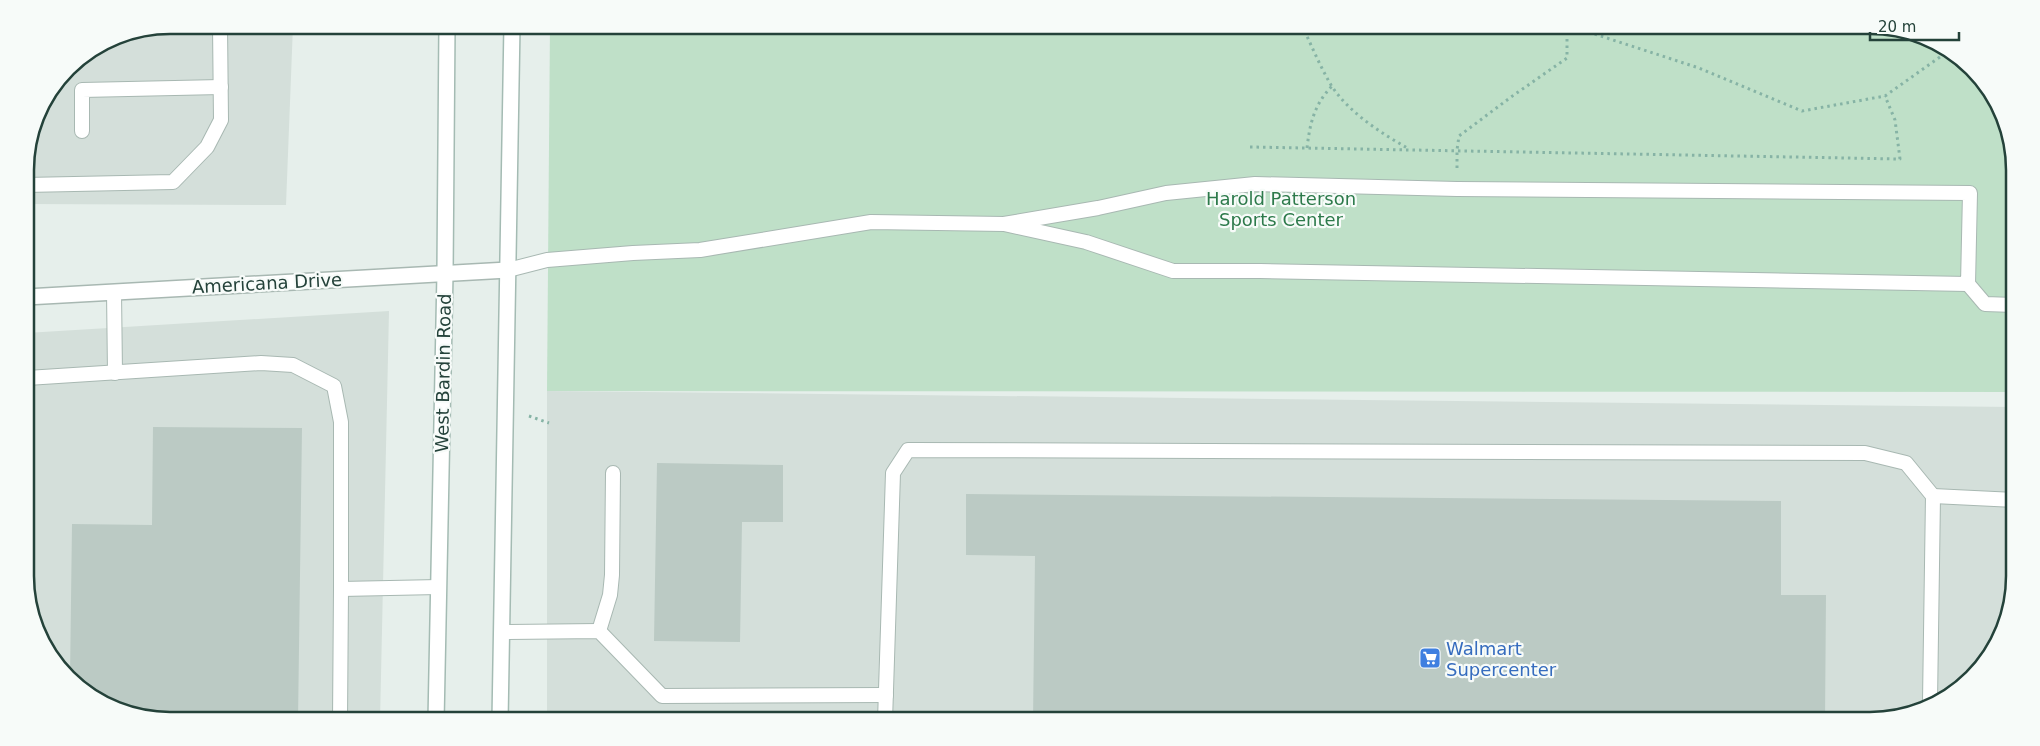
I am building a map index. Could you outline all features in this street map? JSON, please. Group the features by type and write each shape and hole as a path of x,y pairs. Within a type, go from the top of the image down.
{"main road":[{"name":"West Bardin Road","path":"436,712 445,273 447,34"},
{"path":"500,712 512,34"},
{"name":"Americana Drive","path":"34,297 508,270"}],"lane":[{"path":"34,185 173,182 207,147 221,120 220,34"},
{"path":"82,131 82,90 221,88"},
{"path":"508,270 547,260 700,250 871,222 1004,224 1098,208 1166,193 1255,184 1457,189 1970,193 1968,284 1985,304 2006,305"},
{"path":"1004,224 1086,242 1173,271 1270,271 1968,284"},
{"path":"114,292 115,373"},
{"path":"34,378 261,363 293,365 334,386 341,422 340,712"},
{"path":"885,712 893,472 908,450 1865,453 1906,462 1933,496 1930,698"},
{"path":"599,631 610,595 612,575 613,473"},
{"path":"1933,496 2006,500"},
{"path":"341,588 439,587"},
{"path":"502,632 599,631 662,696 886,695"}],"path":[{"path":"1306,34 1332,86 1349,106 1384,134 1410,149"},
{"path":"1457,189 1459,136 1568,58 1567,34"},
{"path":"1595,34 1699,68 1802,111 1884,96 1940,57 1941,54"},
{"path":"1307,148 1310,123 1321,97 1332,86"},
{"path":"1250,147 1900,159 1895,120 1884,96"},
{"path":"524,414 549,423"}],"shaded area":[{"path":"169,34 293,34 286,205 34,204 34,161 38,134 48,109 67,80 80,67 102,52 126,41 152,35"},
{"path":"389,311 380,712 169,712 143,710 109,698 80,679 67,666 48,637 41,620 35,594 34,333"},
{"path":"547,391 2006,407 2006,577 2002,612 1992,637 1983,652 1960,679 1931,698 1897,710 1879,712 547,712"}],"green space":[{"name":"Harold Patterson Sports Center","path":"550,34 1888,35 1914,41 1931,48 1960,67 1983,94 1992,109 2002,134 2006,169 2006,392 547,391"}],"building":[{"path":"153,427 302,428 298,712 169,712 143,710 109,698 80,679 70,669 72,524 152,525"},
{"path":"657,463 783,465 783,522 742,522 740,642 654,641"},
{"name":"Walmart Supercenter","path":"966,494 1781,501 1781,595 1826,595 1825,712 1033,712 1035,556 966,555"}],"place":[{"name":"Walmart Supercenter","path":"1430,658"}]}
